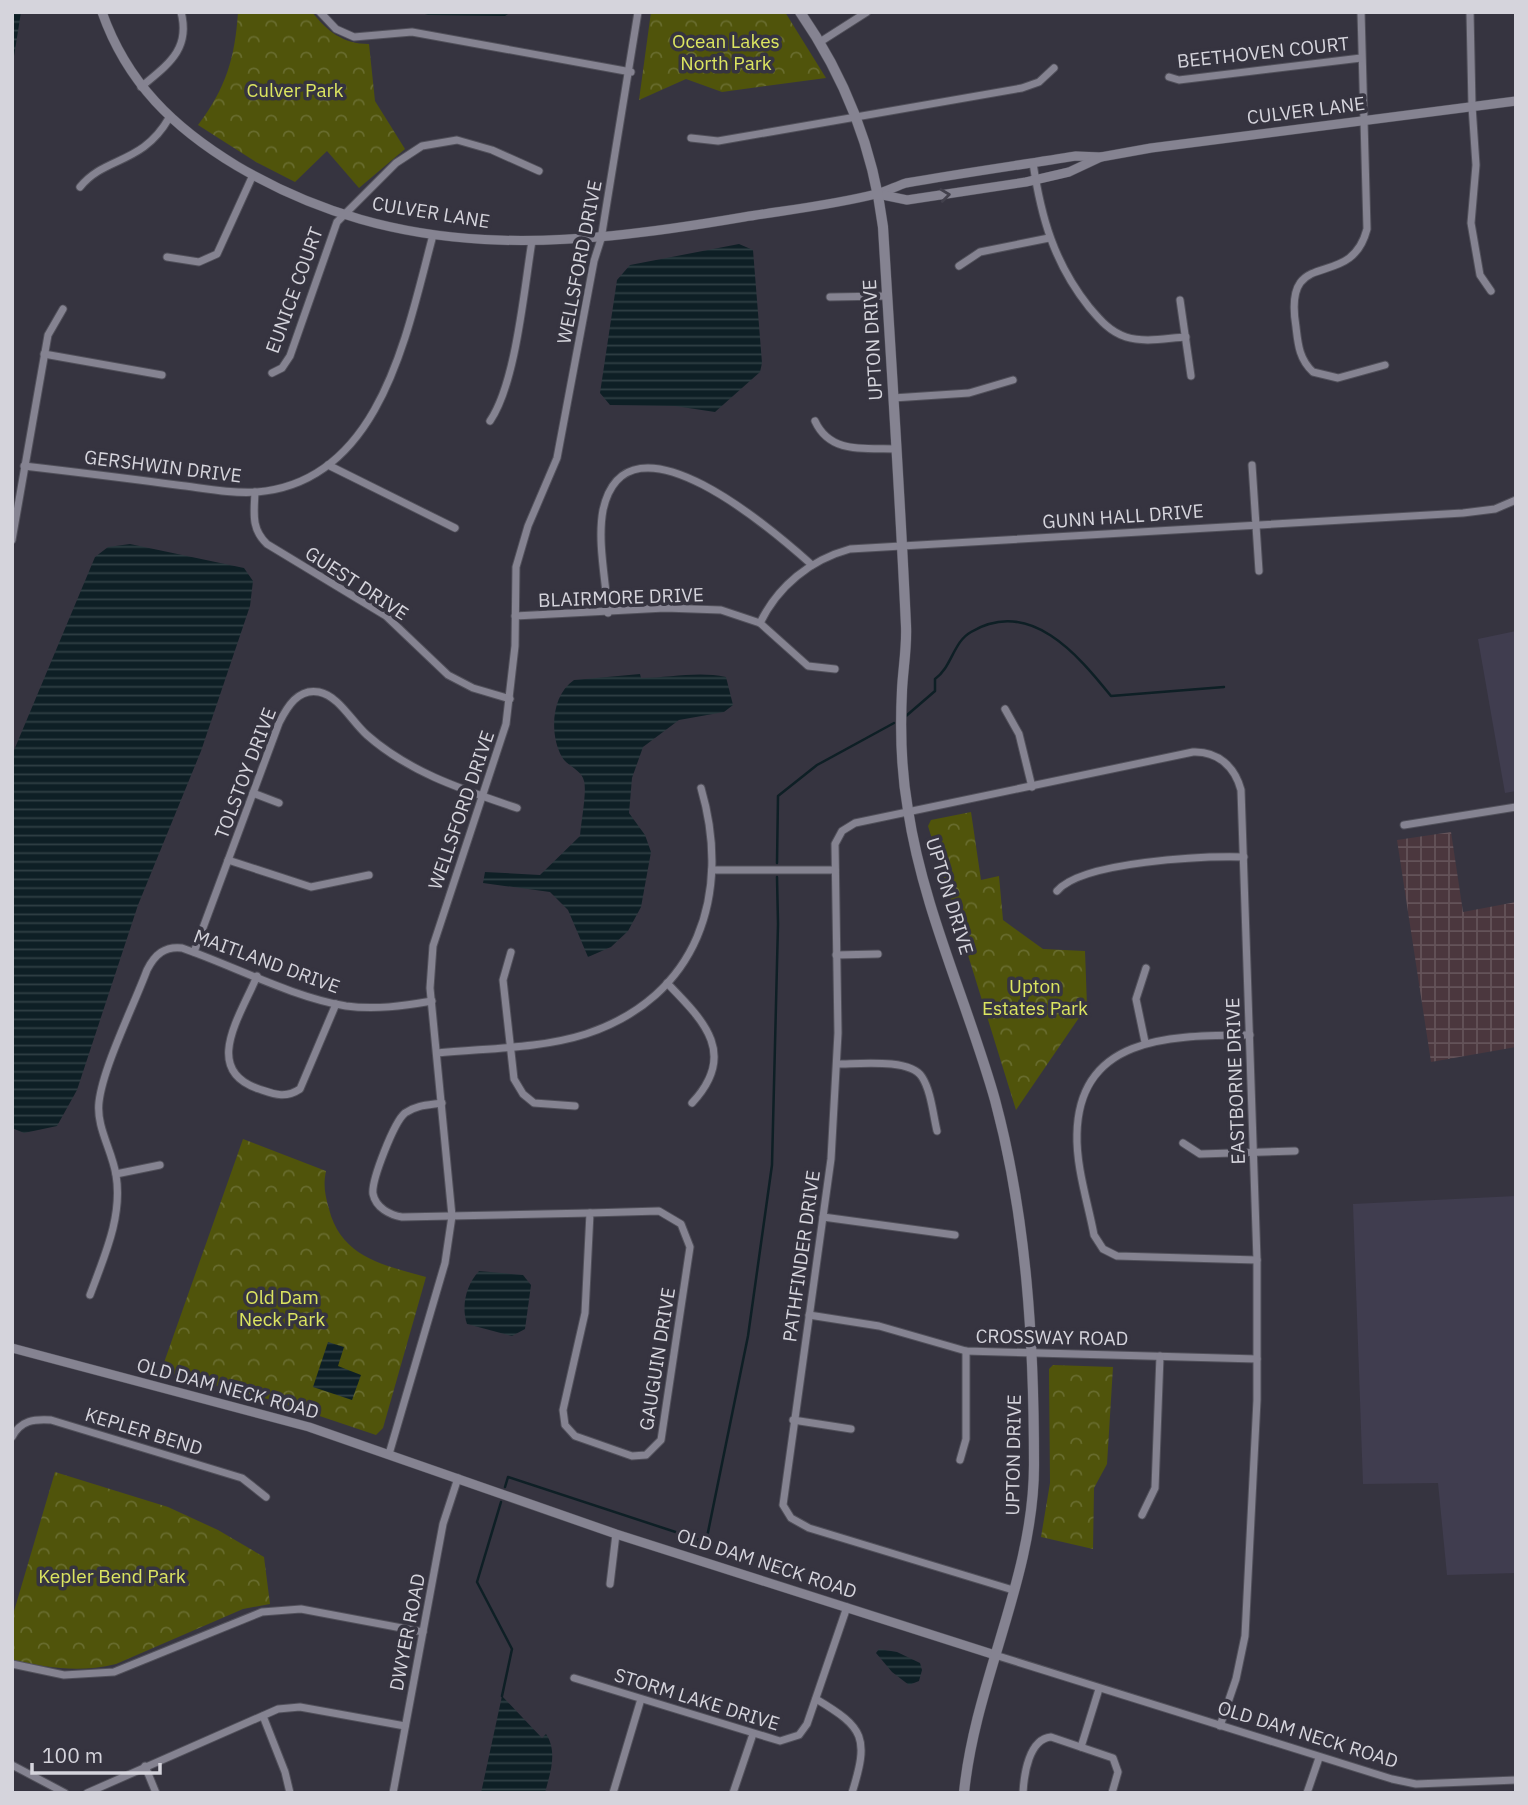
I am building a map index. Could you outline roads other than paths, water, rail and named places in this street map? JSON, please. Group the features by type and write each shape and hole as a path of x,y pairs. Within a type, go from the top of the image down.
{"main road":[{"name":"UPTON DRIVE","path":"800,12 820,42 857,119 878,194 887,296 906,632 902,750 908,811 920,866 997,1107 1018,1208 1031,1352 1032,1495 1013,1590 977,1715 964,1793"}],"street":[{"name":"CULVER LANE","path":"102,12 118,52 141,87 169,118 213,151 253,175 343,214 433,235 473,240 532,242 601,239 878,194 903,184 1076,156 1101,157 1516,101"},
{"path":"141,87 177,56 184,40 181,12"},
{"path":"320,12 336,29 354,37 412,32 631,72"},
{"name":"WELLSFORD DRIVE","path":"389,1454 445,1263 452,1216 432,1001 431,967 438,925 499,752 510,699 516,567 528,526 557,458 594,261 601,239 631,72 638,12"},
{"path":"820,42 867,12"},
{"path":"1361,12 1367,221 1365,237 1347,261 1314,272 1301,280 1294,292 1293,310 1300,352 1313,372 1338,378 1385,365"},
{"path":"1471,12 1476,165 1471,223 1480,275 1491,291"},
{"name":"BEETHOVEN COURT","path":"1169,77 1179,80 1361,58"},
{"path":"691,138 718,141 857,119 1022,88 1039,82 1054,68"},
{"path":"80,187 89,176 140,152 158,136 169,118"},
{"name":"EUNICE COURT","path":"272,373 287,363 332,230 343,214 396,163 416,149 433,142 468,142 539,171"},
{"name":"CULVER LANE","path":"878,194 907,200 1035,181 1080,168 1101,157"},
{"path":"1033,163 1049,238 1081,296 1111,329 1140,340 1186,337"},
{"path":"167,257 199,262 217,254 253,175"},
{"name":"GERSHWIN DRIVE","path":"24,466 255,492 287,487 328,465 359,434 387,385 405,340 433,235"},
{"path":"959,266 980,252 1049,238"},
{"path":"490,421 500,405 508,372 532,242"},
{"path":"830,297 887,296"},
{"path":"1180,300 1191,376"},
{"path":"12,540 44,354 51,326 63,309"},
{"path":"44,354 162,375"},
{"path":"893,398 970,393 1013,380"},
{"path":"815,421 823,436 837,445 896,449"},
{"path":"328,465 455,528"},
{"path":"1252,465 1259,571"},
{"path":"608,613 604,509 617,484 642,469 657,468 678,474 717,491 781,538 811,565"},
{"name":"GUEST DRIVE","path":"255,492 254,522 267,544 386,616 448,675 473,688 510,699"},
{"name":"GUNN HALL DRIVE","path":"760,623 781,592 811,565 850,549 1256,523 1481,512 1516,500"},
{"name":"BLAIRMORE DRIVE","path":"514,616 665,608 721,610 760,623 801,663 814,669 835,669"},
{"name":"TOLSTOY DRIVE","path":"194,952 288,706 299,696 314,692 334,700 380,747 407,765 483,796"},
{"path":"1005,709 1019,734 1032,787"},
{"name":"EASTBORNE DRIVE","path":"908,811 1193,752 1208,753 1230,768 1240,785 1254,1153 1257,1359 1245,1636 1236,1679 1220,1726"},
{"path":"437,1053 568,1039 605,1026 641,1006 667,983 690,954 705,923 712,870 711,831 701,788"},
{"path":"253,793 279,803"},
{"path":"483,796 517,808"},
{"path":"1404,825 1516,807"},
{"name":"PATHFINDER DRIVE","path":"908,811 847,827 835,844 837,1064 831,1159 782,1497 791,1518 809,1528 1013,1590"},
{"path":"1057,891 1075,877 1154,861 1244,857"},
{"path":"228,860 311,887 369,875"},
{"path":"712,870 835,870"},
{"name":"MAITLAND DRIVE","path":"90,1294 115,1221 116,1174 99,1113 101,1091 151,962 169,948 182,948 336,1004 371,1008 432,1001"},
{"path":"511,952 503,980 514,1079 523,1094 534,1102 575,1106"},
{"path":"836,955 878,954"},
{"path":"1145,1042 1136,999 1146,968"},
{"path":"257,976 227,1057 234,1076 246,1085 280,1096 300,1089 336,1004"},
{"path":"667,983 703,1020 712,1038 712,1068 703,1090 692,1103"},
{"path":"1250,1035 1179,1037 1145,1042 1123,1052 1102,1069 1081,1108 1078,1149 1097,1242 1117,1256 1257,1260"},
{"path":"837,1064 899,1065 916,1070 925,1081 937,1130"},
{"name":"GAUGUIN DRIVE","path":"442,1103 413,1108 401,1118 386,1148 373,1193 381,1208 396,1216 659,1211 674,1218 689,1238 691,1247 663,1434 653,1450 639,1456 575,1436 563,1418 585,1313 590,1213"},
{"path":"1183,1143 1200,1154 1295,1152"},
{"path":"116,1174 160,1165"},
{"path":"823,1217 955,1235"},
{"name":"CROSSWAY ROAD","path":"809,1315 879,1326 966,1351 1257,1359"},
{"name":"OLD DAM NECK ROAD","path":"12,1348 309,1427 616,1534 1319,1758 1416,1784 1516,1780"},
{"path":"960,1460 966,1439 966,1351"},
{"path":"1142,1515 1155,1488 1160,1356"},
{"name":"KEPLER BEND","path":"12,1437 17,1429 29,1420 51,1420 242,1478 266,1497"},
{"path":"793,1420 851,1429"},
{"name":"DWYER ROAD","path":"393,1793 443,1524 458,1478"},
{"path":"610,1584 616,1534"},
{"name":"STORM LAKE DRIVE","path":"574,1678 752,1734 780,1741 792,1739 807,1724 847,1607"},
{"path":"12,1664 64,1675 114,1672 262,1612 288,1608 423,1632"},
{"path":"1081,1747 1100,1689"},
{"path":"613,1793 640,1699"},
{"path":"816,1699 847,1717 859,1736 863,1755 852,1793"},
{"path":"87,1793 278,1709 300,1707 405,1726"},
{"path":"263,1716 285,1772 290,1793"},
{"path":"733,1793 752,1734"},
{"path":"1023,1793 1026,1770 1035,1746 1041,1739 1051,1737 1114,1759 1118,1772 1112,1793"},
{"path":"1307,1793 1319,1758"},
{"path":"12,1765 65,1793"},
{"path":"145,1766 156,1793"}],"waterway":[{"path":"906,716 935,691 935,679 965,636 993,623 1013,621 1033,626 1068,649 1111,696 1224,687"},
{"path":"777,863 778,796 817,765 894,723"},
{"path":"505,1487 508,1477 706,1542 748,1336 772,1165 777,877"},
{"path":"501,1502 477,1582 512,1649 502,1696"}],"park label":[{"name":"Ocean Lakes North Park","path":"726,52"},
{"name":"Culver Park","path":"295,90"},
{"name":"Upton Estates Park","path":"1035,997"},
{"name":"Old Dam Neck Park","path":"282,1308"},
{"name":"Kepler Bend Park","path":"112,1576"}]}
